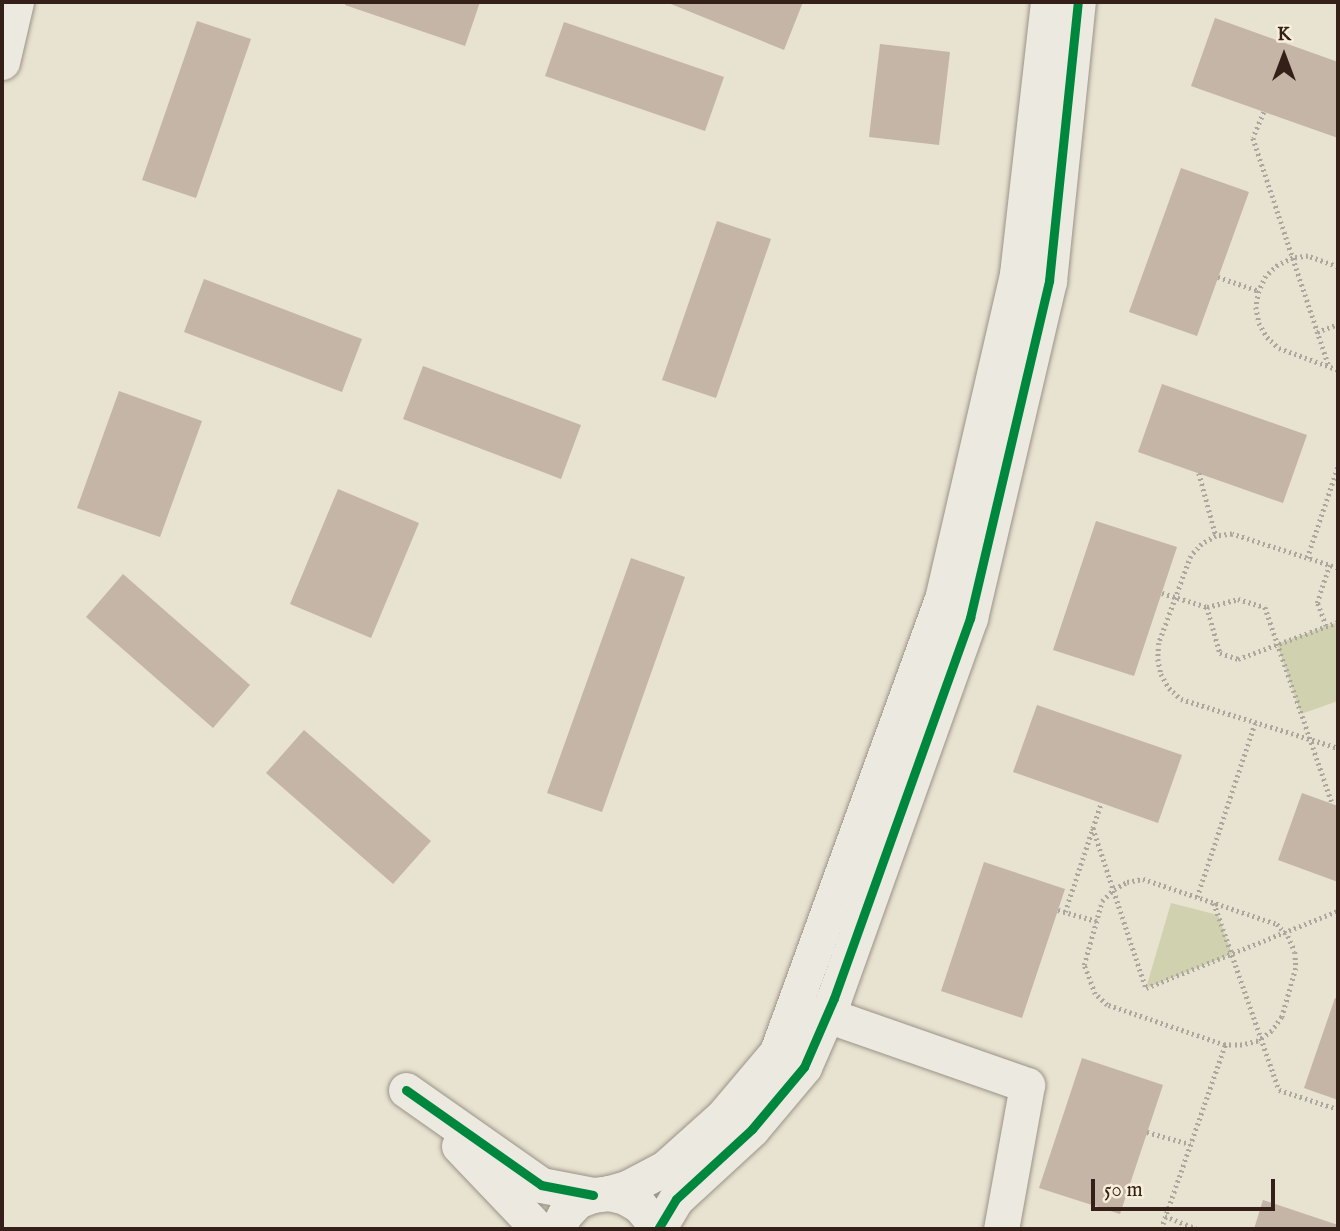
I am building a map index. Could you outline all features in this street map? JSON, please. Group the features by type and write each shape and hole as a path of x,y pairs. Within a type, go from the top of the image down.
{"street":[{"path":"2,61 16,2"},
{"path":"557,1229 565,1214 577,1201 627,1188 665,1168 723,1116 777,1052 943,595 1017,274 1048,2"},
{"path":"538,1229 406,1090 541,1185 625,1196 639,1205 656,1229 676,1199 752,1129 804,1067 827,1015 970,618 1049,281 1078,2"},
{"path":"827,1015 1027,1085 1001,1229"}],"path":[{"path":"1264,112 1253,138 1329,366"},
{"path":"1338,267 1308,256 1293,258 1278,265 1266,276 1259,290 1256,307 1259,323 1267,337 1279,348 1338,370"},
{"path":"1218,277 1259,290"},
{"path":"1317,332 1338,324"},
{"path":"1307,558 1338,466"},
{"path":"1199,473 1216,536"},
{"path":"1338,568 1232,534 1216,536 1202,544 1191,556 1159,643 1157,659 1169,688 1181,699 1338,748"},
{"path":"1326,626 1317,603 1329,565"},
{"path":"1161,593 1207,607 1238,599 1265,607 1332,803"},
{"path":"1207,607 1220,653 1238,659 1338,622"},
{"path":"1198,897 1255,723"},
{"path":"1065,912 1101,803"},
{"path":"1093,828 1146,988 1338,911"},
{"path":"1143,879 1277,923 1295,952 1296,968 1282,1017 1272,1031 1261,1039 1242,1045 1225,1045 1107,1005 1095,994 1084,965 1102,901 1114,889 1127,882 1143,879"},
{"path":"1213,902 1279,1090 1338,1109"},
{"path":"1058,910 1096,921"},
{"path":"1161,1229 1225,1045"},
{"path":"1147,1132 1190,1144"},
{"path":"1165,1216 1198,1229"}],"green space":[{"path":"1338,622 1338,701 1301,714 1277,644"},
{"path":"1171,903 1218,915 1232,954 1146,988"}],"building":[{"path":"345,2 480,2 465,46 345,5"},
{"path":"666,2 803,2 784,50"},
{"path":"1215,18 1338,62 1338,138 1191,86"},
{"path":"197,21 251,39 196,198 142,180"},
{"path":"564,22 724,77 705,131 545,76"},
{"path":"880,44 950,52 939,145 869,137"},
{"path":"1181,168 1249,192 1197,336 1129,312"},
{"path":"717,221 771,239 716,398 662,380"},
{"path":"204,279 362,339 342,392 184,332"},
{"path":"423,366 581,425 561,479 403,419"},
{"path":"1162,384 1307,435 1283,503 1138,452"},
{"path":"119,391 202,421 160,537 77,508"},
{"path":"338,489 419,523 371,638 290,604"},
{"path":"1096,521 1177,547 1134,676 1053,650"},
{"path":"631,558 685,577 602,812 547,793"},
{"path":"123,574 250,685 213,728 86,617"},
{"path":"1037,705 1182,755 1158,823 1013,772"},
{"path":"304,730 431,841 393,884 266,773"},
{"path":"1302,793 1338,806 1338,882 1278,860"},
{"path":"984,862 1065,889 1022,1018 941,991"},
{"path":"1335,998 1338,999 1338,1100 1304,1088"},
{"path":"1082,1058 1163,1085 1120,1214 1039,1188"},
{"path":"1263,1200 1338,1225 1338,1229 1254,1229"}],"cycle path":[{"path":"658,1229 676,1199 752,1129 804,1067 834,998 970,618 1049,281 1078,2"},
{"path":"406,1090 541,1185 593,1195"}]}
